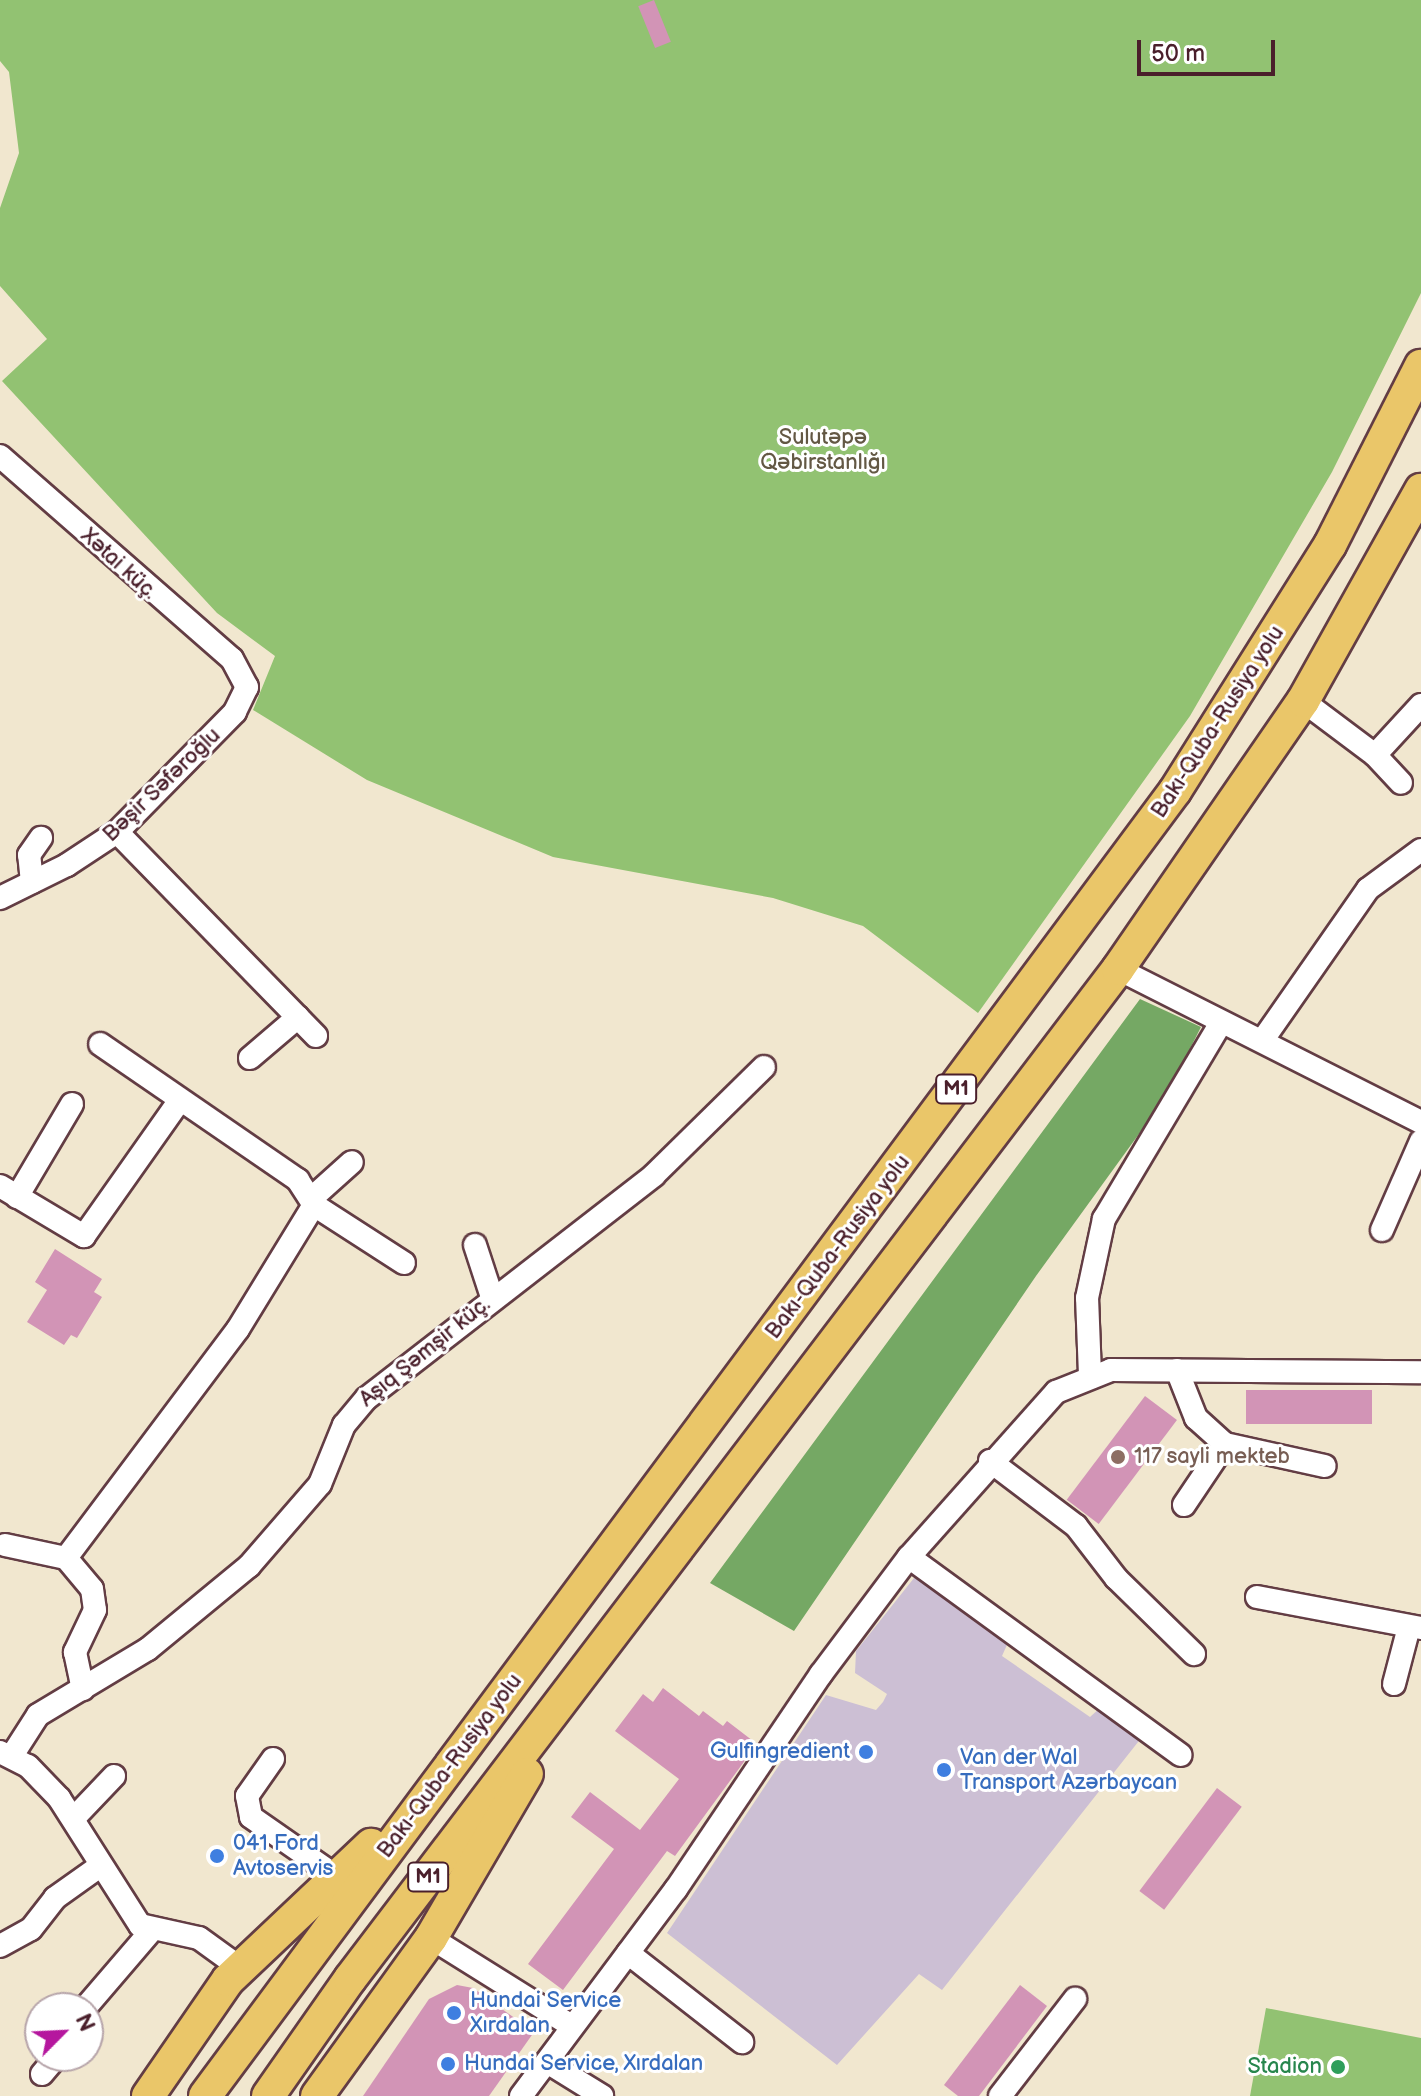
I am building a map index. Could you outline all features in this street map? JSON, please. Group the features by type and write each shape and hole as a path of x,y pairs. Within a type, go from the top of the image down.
{"highway":[{"name":"Bakı-Quba-Rusiya yolu","path":"205,2096 1175,791 1330,545 1421,366"},
{"name":"M1","path":"268,2096 592,1660 1118,969 1303,701 1421,490"},
{"path":"317,2096 431,1938 592,1660"},
{"path":"148,2096 239,1967 441,1780"}],"street":[{"name":"Xətai küç.","path":"4,467 241,668"},
{"name":"Bəşir Səfəroğlu","path":"0,898 117,832 235,712 247,687 241,668"},
{"path":"1303,701 1375,755 1401,783"},
{"path":"1375,755 1421,705"},
{"path":"117,832 316,1036"},
{"path":"32,882 29,855 41,838"},
{"path":"1262,1041 1368,889 1421,850"},
{"path":"1118,969 1421,1122"},
{"path":"250,1058 298,1017"},
{"path":"1090,1375 1085,1324 1096,1241 1221,1023"},
{"path":"100,1044 298,1180 314,1201 404,1263"},
{"name":"Aşıq Şəmşir küç.","path":"6,1753 38,1715 148,1649 249,1566 320,1484 352,1412 492,1297 654,1175 764,1067"},
{"path":"72,1104 9,1192 84,1236 180,1100"},
{"path":"1382,1230 1421,1141"},
{"path":"66,1558 238,1329 314,1201 352,1162"},
{"path":"475,1245 492,1297"},
{"path":"1177,1370 1196,1418 1225,1444 1325,1466"},
{"path":"521,2096 727,1817 821,1674 909,1557 1041,1403 1090,1375 1177,1370 1421,1372"},
{"path":"1184,1505 1225,1444"},
{"path":"990,1461 1076,1526 1116,1578 1194,1654"},
{"path":"5,1545 66,1558 96,1599 75,1652 83,1689"},
{"path":"909,1557 1181,1755"},
{"path":"1257,1597 1415,1628 1394,1684"},
{"path":"6,1753 44,1780 74,1818 130,1914 151,1931 199,1938 239,1967"},
{"path":"273,1759 247,1796 251,1817 337,1877"},
{"path":"74,1818 114,1776"},
{"path":"0,1946 31,1929 55,1898 100,1866"},
{"path":"99,1992 151,1931"},
{"path":"431,1938 572,2026"},
{"path":"628,1953 742,2042"},
{"path":"1000,2096 1075,1999"},
{"path":"547,2062 602,2096"}],"shaded area":[{"path":"918,1573 1010,1638 1002,1656 1090,1717 1101,1707 1142,1737 942,1990 919,1974 837,2065 667,1933 826,1695 876,1710 883,1702 887,1694 855,1673 856,1651"}],"green space":[{"name":"Sulutəpə Qəbirstanlığı","path":"0,0 1421,0 1421,293 1332,472 1190,716 978,1013 863,926 773,898 553,857 367,780 253,710 275,656 217,613 2,381 47,339 0,286 0,208 19,153 9,72 0,61"},
{"path":"1140,999 1201,1027 1165,1098 1036,1276 794,1631 710,1583"},
{"name":"Stadion","path":"1266,2008 1421,2038 1421,2096 1250,2096"}],"building":[{"path":"654,0 671,42 655,48 638,6"},
{"path":"55,1249 102,1279 94,1292 102,1297 77,1338 71,1335 64,1345 27,1322 47,1290 35,1282"},
{"path":"1246,1390 1372,1390 1372,1424 1246,1424"},
{"path":"1145,1396 1177,1420 1099,1524 1067,1500"},
{"path":"663,1688 699,1716 703,1711 723,1726 727,1721 757,1744 675,1856 667,1851 563,1990 528,1964 614,1849 571,1817 590,1792 640,1830 679,1779 615,1731 643,1694 653,1702"},
{"path":"1217,1788 1242,1807 1164,1910 1139,1891"},
{"name":"Hundai Service, Xırdalan","path":"457,1985 473,1988 534,2032 489,2096 363,2096 429,1999"},
{"path":"1020,1985 1047,2006 979,2096 958,2096 944,2085"}],"place":[{"name":"117 sayli mekteb","path":"1118,1457"},
{"name":"Gulfingredient","path":"866,1752"},
{"name":"Van der Wal Transport Azərbaycan","path":"944,1770"},
{"name":"041 Ford Avtoservis","path":"217,1856"},
{"name":"Hundai Service Xırdalan","path":"454,2013"},
{"name":"Hundai Service, Xırdalan","path":"448,2064"},
{"name":"Stadion","path":"1338,2067"}]}
